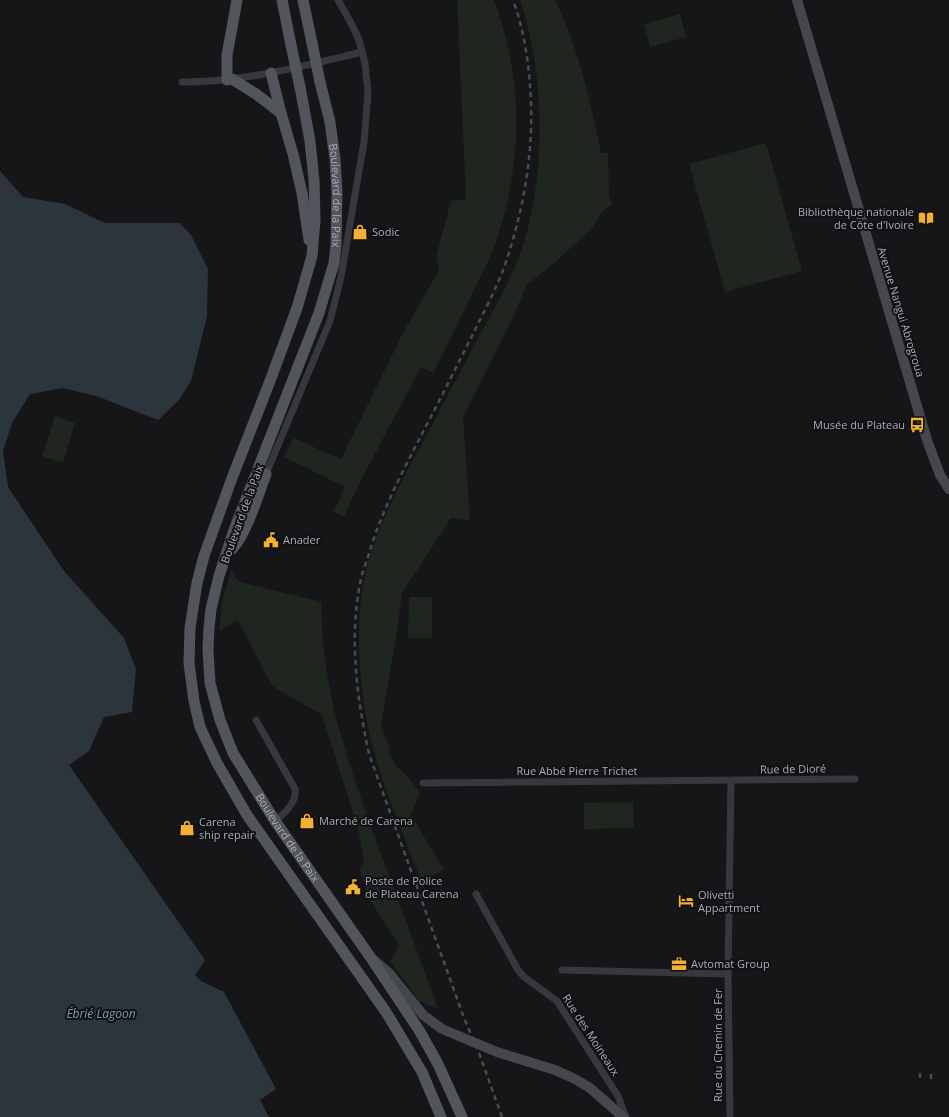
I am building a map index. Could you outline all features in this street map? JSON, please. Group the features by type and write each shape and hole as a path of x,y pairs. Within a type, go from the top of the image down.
{"main road":[{"path":"237,0 227,55 230,79 256,94 281,112"},
{"name":"Boulevard de la Paix","path":"282,0 310,141 314,180 315,220 312,256 297,308 204,556 197,583 190,628 189,663 194,700 200,727 247,815 386,1012 422,1072 441,1117"},
{"name":"Boulevard de la Paix","path":"303,0 330,122 336,159 338,192 334,263 319,313 234,530 220,576 211,609 208,649 210,683 220,720 234,753 274,821 371,958 419,1030 438,1064 462,1117"},
{"name":"Avenue Nangui Abrogroua","path":"797,0 928,445 940,475 949,490"},
{"path":"271,73 299,180 312,256"},
{"path":"227,553 239,540 266,474"},
{"path":"371,958 389,973 423,1015 442,1029 497,1052 555,1070 574,1078 590,1088 624,1117"},
{"path":"435,1102 437,1117"}],"street":[{"path":"266,474 330,321 341,277 364,142 368,93 366,72 359,40 338,0"},
{"path":"182,82 230,79 271,73 362,52"},
{"path":"256,720 296,793 284,814 274,821"},
{"name":"Rue de Dioré","path":"731,781 855,779"},
{"name":"Rue Abbé Pierre Trichet","path":"423,783 731,781"},
{"name":"Rue du Chemin de Fer","path":"730,1117 728,974 731,781"},
{"name":"Rue des Moineaux","path":"476,894 518,970 524,977 550,995 560,1006 618,1096 624,1117"},
{"path":"562,970 728,974"}],"shaded area":[{"path":"457,0 494,0 504,31 511,63 515,94 516,126 510,190 492,253 433,373 421,367 360,482 344,517 334,512 345,487 284,457 293,438 341,459 403,333 439,270 436,257 451,201 466,199"},
{"path":"520,0 555,0 583,75 601,153 608,153 609,196 613,205 602,211 594,226 560,258 526,286 515,313 463,417 470,520 451,518 402,593 381,724 390,749 389,754 397,767 420,792 411,815 444,870 421,881 388,796 369,732 361,684 359,624 361,601 367,567 388,511 405,475 505,289 517,262 527,233 534,200 540,131 535,62 529,30"},
{"path":"680,14 686,37 650,47 644,24"},
{"path":"766,143 802,271 725,292 689,164"},
{"path":"55,416 75,423 63,463 42,456"},
{"path":"231,571 239,582 322,602 322,633 326,665 331,696 339,727 368,819 438,1009 419,1001 390,961 399,946 367,895 360,870 364,860 358,828 322,715 272,686 238,620 219,631 223,598"},
{"path":"409,597 432,597 432,638 408,638"},
{"path":"633,802 634,828 584,829 584,803"}],"water":[{"name":"Ébrié Lagoon","path":"0,171 23,197 65,204 105,223 180,223 191,235 208,269 207,316 191,381 179,400 158,420 99,397 63,388 30,394 12,423 3,451 8,487 64,571 124,638 136,669 132,712 104,717 89,751 69,765 205,960 195,975 201,981 224,992 276,1089 260,1100 269,1117 0,1117"}],"railway":[{"path":"502,1117 479,1053 464,1018 369,754 358,691 355,626 362,574 379,523 401,474 495,289 503,271 513,240 527,175 531,130 529,74 520,21 513,0"},
{"path":"920,1073 920,1079"},
{"path":"931,1073 931,1079"}],"place":[{"name":"Bibliothèque nationale de Côte d'Ivoire","path":"926,218"},
{"name":"Sodic","path":"360,232"},
{"name":"Musée du Plateau","path":"917,425"},
{"name":"Anader","path":"271,540"},
{"name":"Marché de Carena","path":"307,821"},
{"name":"Carena ship repair","path":"187,828"},
{"name":"Poste de Police de Plateau Carena","path":"353,887"},
{"name":"Olivetti Appartment","path":"686,901"},
{"name":"Avtomat Group","path":"679,964"}]}
